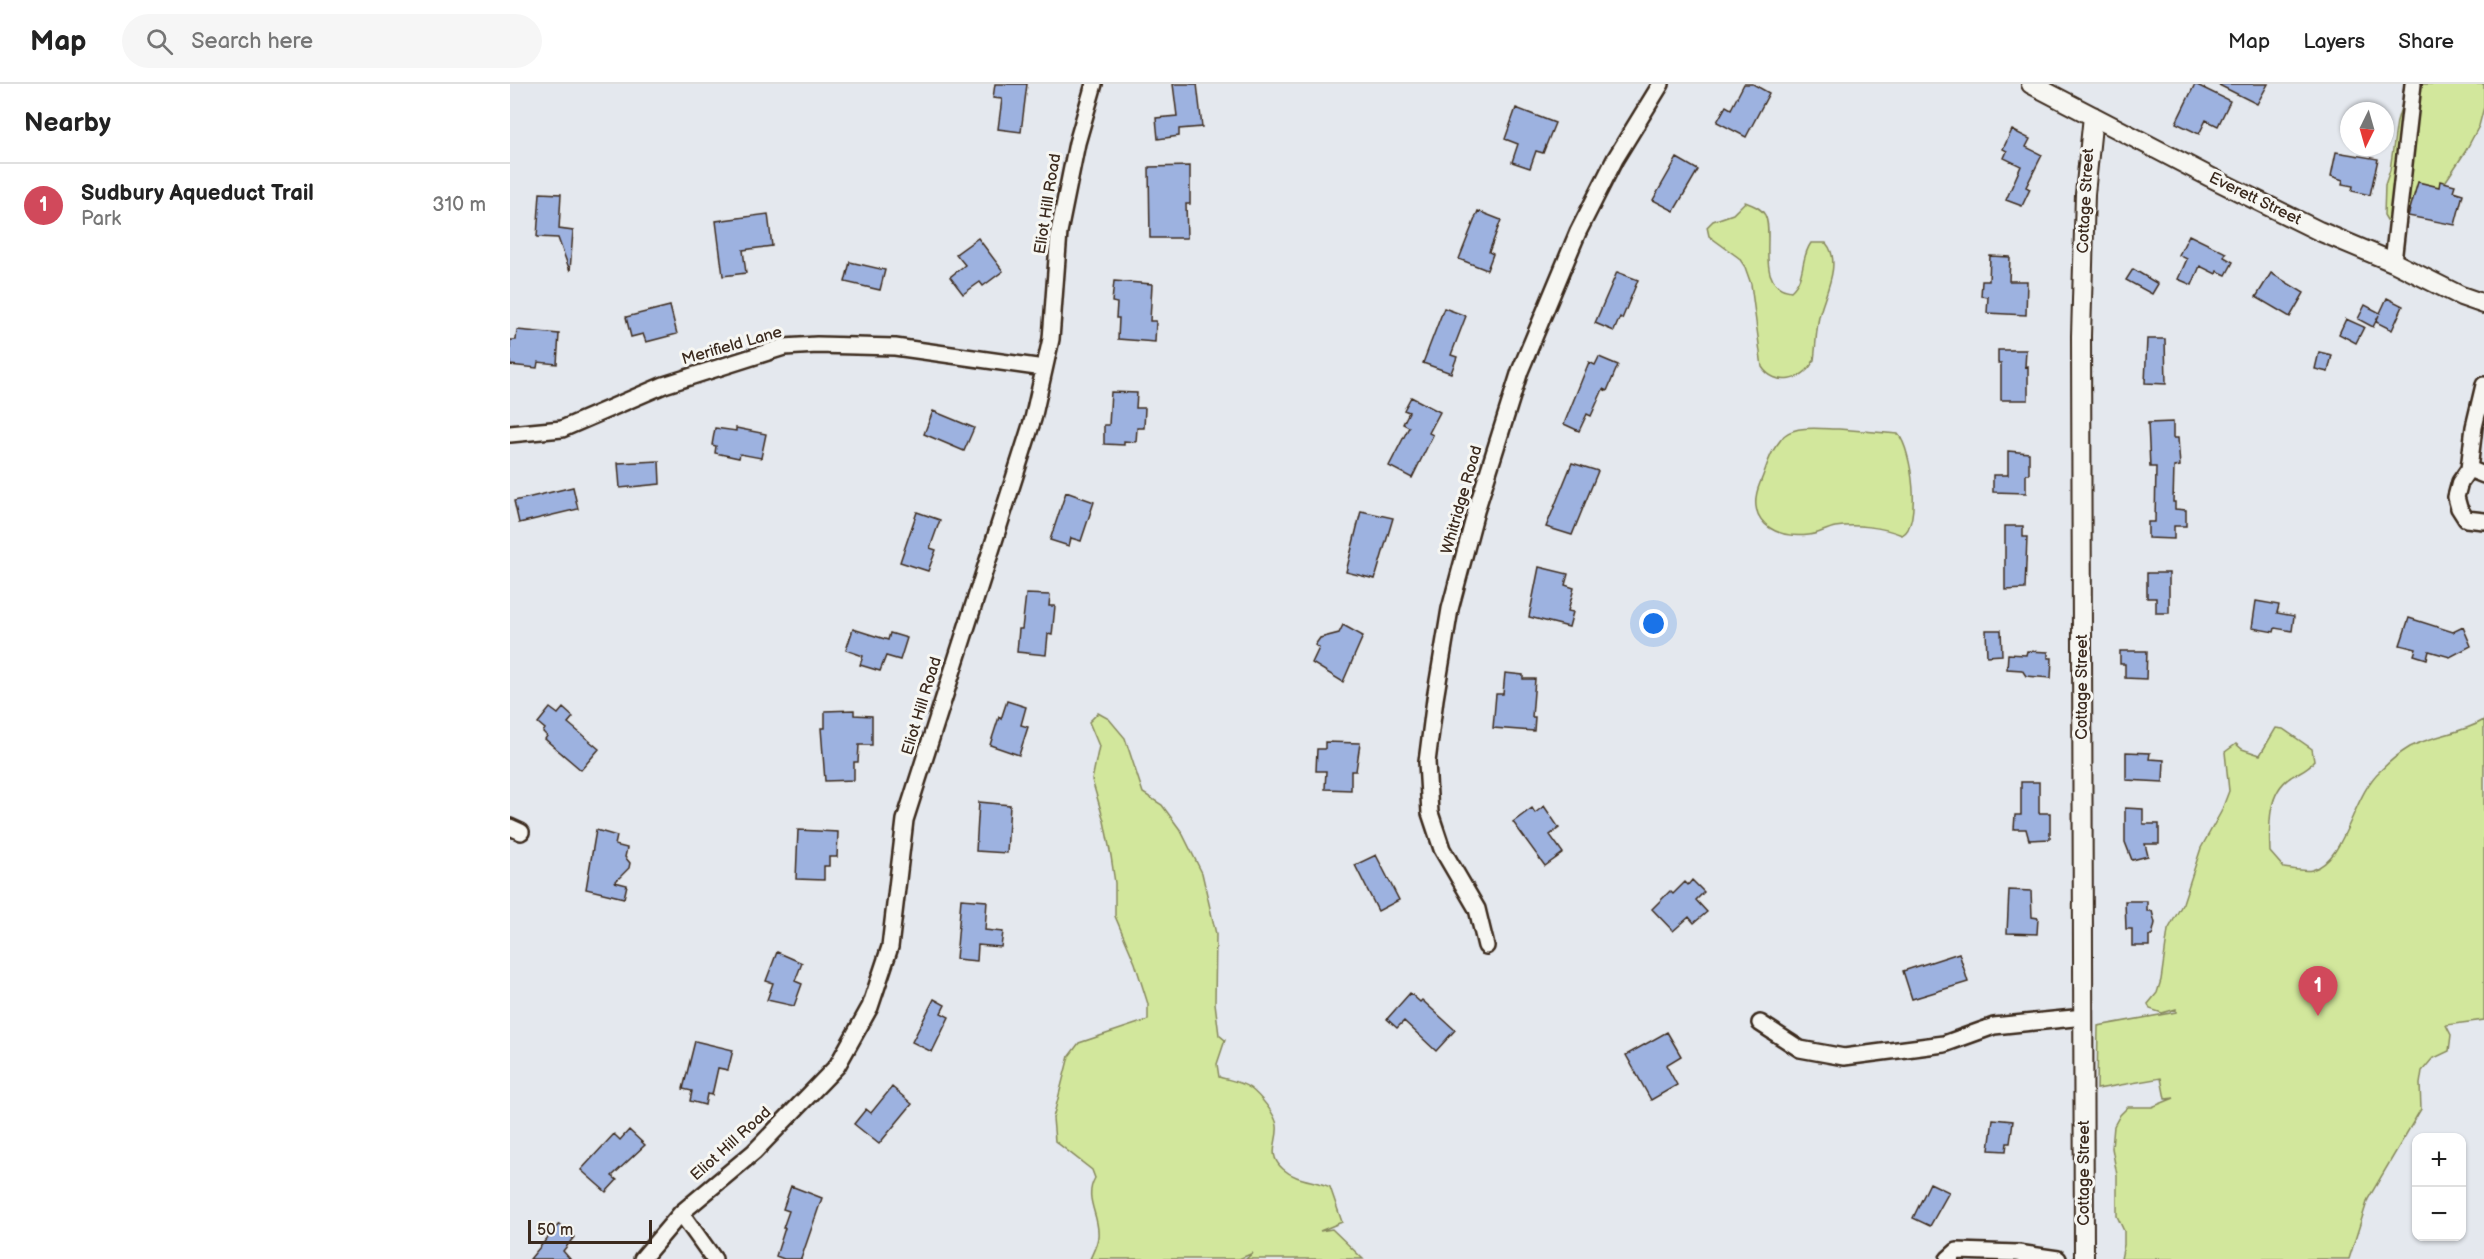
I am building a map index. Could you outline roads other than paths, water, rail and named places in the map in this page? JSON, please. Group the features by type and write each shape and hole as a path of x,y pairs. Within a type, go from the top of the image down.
{"street":[{"name":"Eliot Hill Road","path":"642,1259 681,1213 754,1152 837,1066 870,1007 890,948 905,820 1033,419 1051,339 1059,232 1077,143 1094,84"},
{"name":"Whitridge Road","path":"1486,946 1477,909 1442,849 1430,813 1427,762 1450,609 1476,511 1520,371 1578,232 1615,159 1661,84"},
{"name":"Everett Street","path":"2031,84 2179,162 2308,226 2392,262 2461,296 2484,304"},
{"path":"2392,262 2414,84"},
{"name":"Cottage Street","path":"2084,1259 2081,336 2085,194 2093,116"},
{"name":"Merifield Lane","path":"510,434 562,429 664,385 784,347 817,345 895,347 1044,368"},
{"path":"2484,384 2474,426 2469,469 2460,482 2456,497 2459,508 2466,519 2484,520"},
{"path":"2469,469 2484,475"},
{"path":"1760,1023 1800,1049 1844,1057 1944,1044 1994,1026 2084,1017"},
{"path":"681,1213 714,1259"},
{"path":"1948,1259 1957,1251 1980,1251 2058,1259"}],"place":[{"name":"Sudbury Aqueduct Trail","path":"2318,1016"}]}
